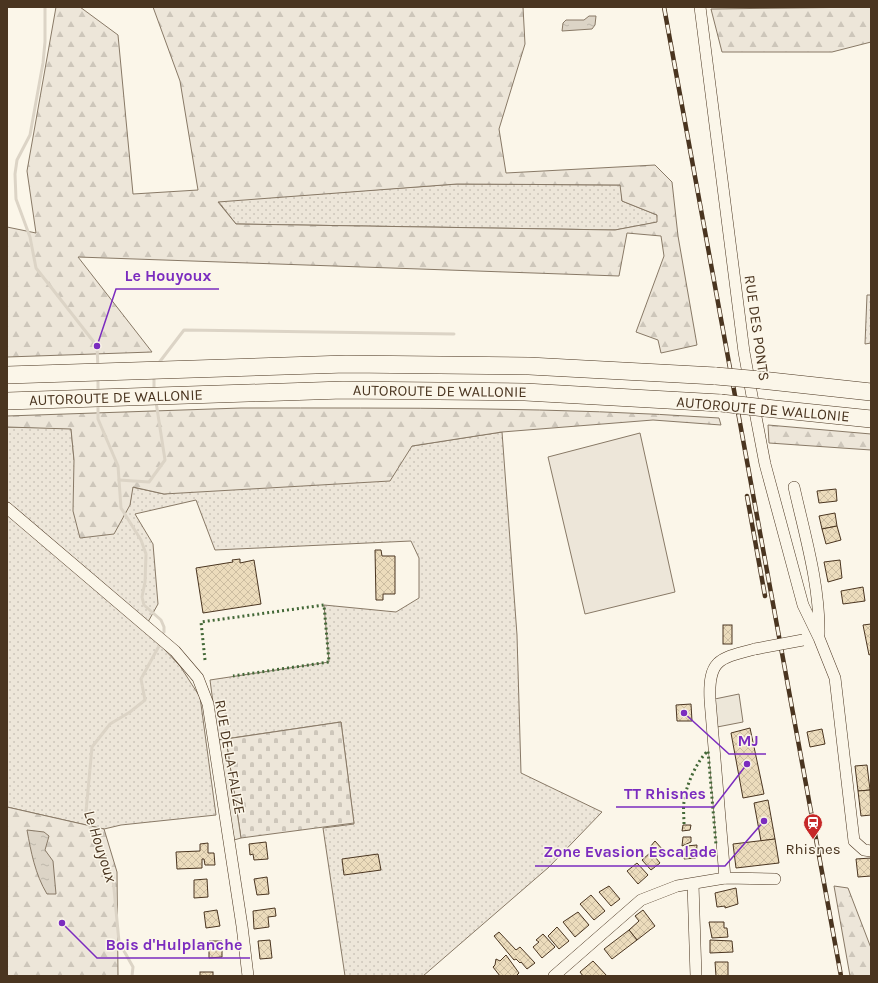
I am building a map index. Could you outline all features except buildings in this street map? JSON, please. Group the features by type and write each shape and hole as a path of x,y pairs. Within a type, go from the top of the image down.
{"highway":[{"name":"AUTOROUTE DE WALLONIE","path":"7,375 346,364 529,366 716,376 871,392"},
{"name":"AUTOROUTE DE WALLONIE","path":"7,401 343,390 525,392 721,404 871,419"}],"street":[{"name":"RUE DES PONTS","path":"700,7 744,352 765,464 803,605 819,638 835,678 854,841 864,850 871,851"},
{"path":"726,878 710,700 710,676 716,666 725,657 755,649 819,638 817,588 794,487"},
{"name":"RUE DE LA FALIZE","path":"7,508 176,651 198,678 208,704 242,926 248,976"},
{"path":"554,976 641,900 677,886 726,878 775,879"},
{"path":"693,884 696,976"}],"green space":[{"path":"56,7 80,7 118,35 133,194 198,190 180,81 153,7 523,7 525,44 499,129 506,173 655,165 672,182 678,236 697,345 661,353 658,340 636,332 664,256 661,236 627,233 619,276 78,257 152,352 7,357 7,227 36,233 27,171","holes":["457,184 620,185 622,201 657,215 657,222 615,230 236,224 218,202"]},
{"path":"871,7 871,42 832,52 722,52 711,9"},
{"path":"457,184 621,185 622,201 657,215 658,222 615,230 236,224 218,201"},
{"path":"867,295 871,295 871,343 865,344"},
{"path":"241,408 480,409 659,414 719,418 721,425 653,420 502,432 412,446 390,481 164,494 133,487 130,505 114,534 80,538 73,511 74,460 71,429 7,427 7,416"},
{"path":"768,425 871,434 871,450 769,443"},
{"path":"7,427 71,428 74,460 130,505 132,487 164,494 412,446 502,432 517,635 521,773 602,812 549,867 423,976 345,976 323,828 354,824 341,722 218,740 210,680 329,662 324,605 396,612 419,598 419,558 411,541 215,550 196,500 135,514 153,544 158,604 148,622 7,501"},
{"path":"640,433 675,592 585,614 548,457"},
{"path":"7,514 148,632 180,666 200,697 216,815 121,825 104,829 7,807"},
{"path":"341,722 354,823 241,838 226,739"},
{"path":"7,807 104,829 117,872 118,976 7,976"},
{"path":"834,886 848,888 871,948 871,976 850,976"}],"shaded area":[{"path":"739,694 743,722 712,728 710,700"},
{"path":"226,739 241,838 234,840 218,740"}],"water":[{"path":"589,16 596,16 595,25 592,29 562,31 563,23 566,20 584,20"},
{"path":"27,830 44,832 49,836 45,850 53,861 56,894 47,894 39,879"}],"waterway":[{"name":"Le Houyoux","path":"45,7 45,42 43,63 30,135 17,160 15,174 16,199 30,237 36,268 97,346 98,368"},
{"path":"158,364 184,330 454,334"},
{"name":"Le Houyoux","path":"98,377 98,394"},
{"path":"154,377 154,391"},
{"path":"119,480 149,482 165,460 156,402"},
{"name":"Le Houyoux","path":"98,403 98,419 118,466 121,508 141,540 146,554 145,582 142,597 144,605 161,620 164,627 164,632"},
{"name":"Le Houyoux","path":"132,976 133,967 119,942 113,878 91,830 86,812 92,747 110,724 130,712 145,700 141,679 159,646"}],"railway":[{"path":"664,7 841,976"},
{"path":"747,496 765,596"}],"hedge":[{"path":"205,660 201,622 324,605 329,662 233,676"},
{"path":"684,824 684,805 687,789 696,767 708,751 716,845"}],"place":[{"name":"Le Houyoux","path":"97,346"},
{"name":"MJ","path":"684,713"},
{"name":"TT Rhisnes","path":"747,764"},
{"name":"Zone Evasion Escalade","path":"764,821"},
{"name":"Rhisnes","path":"813,840"},
{"name":"Bois d'Hulplanche","path":"62,923"}]}
